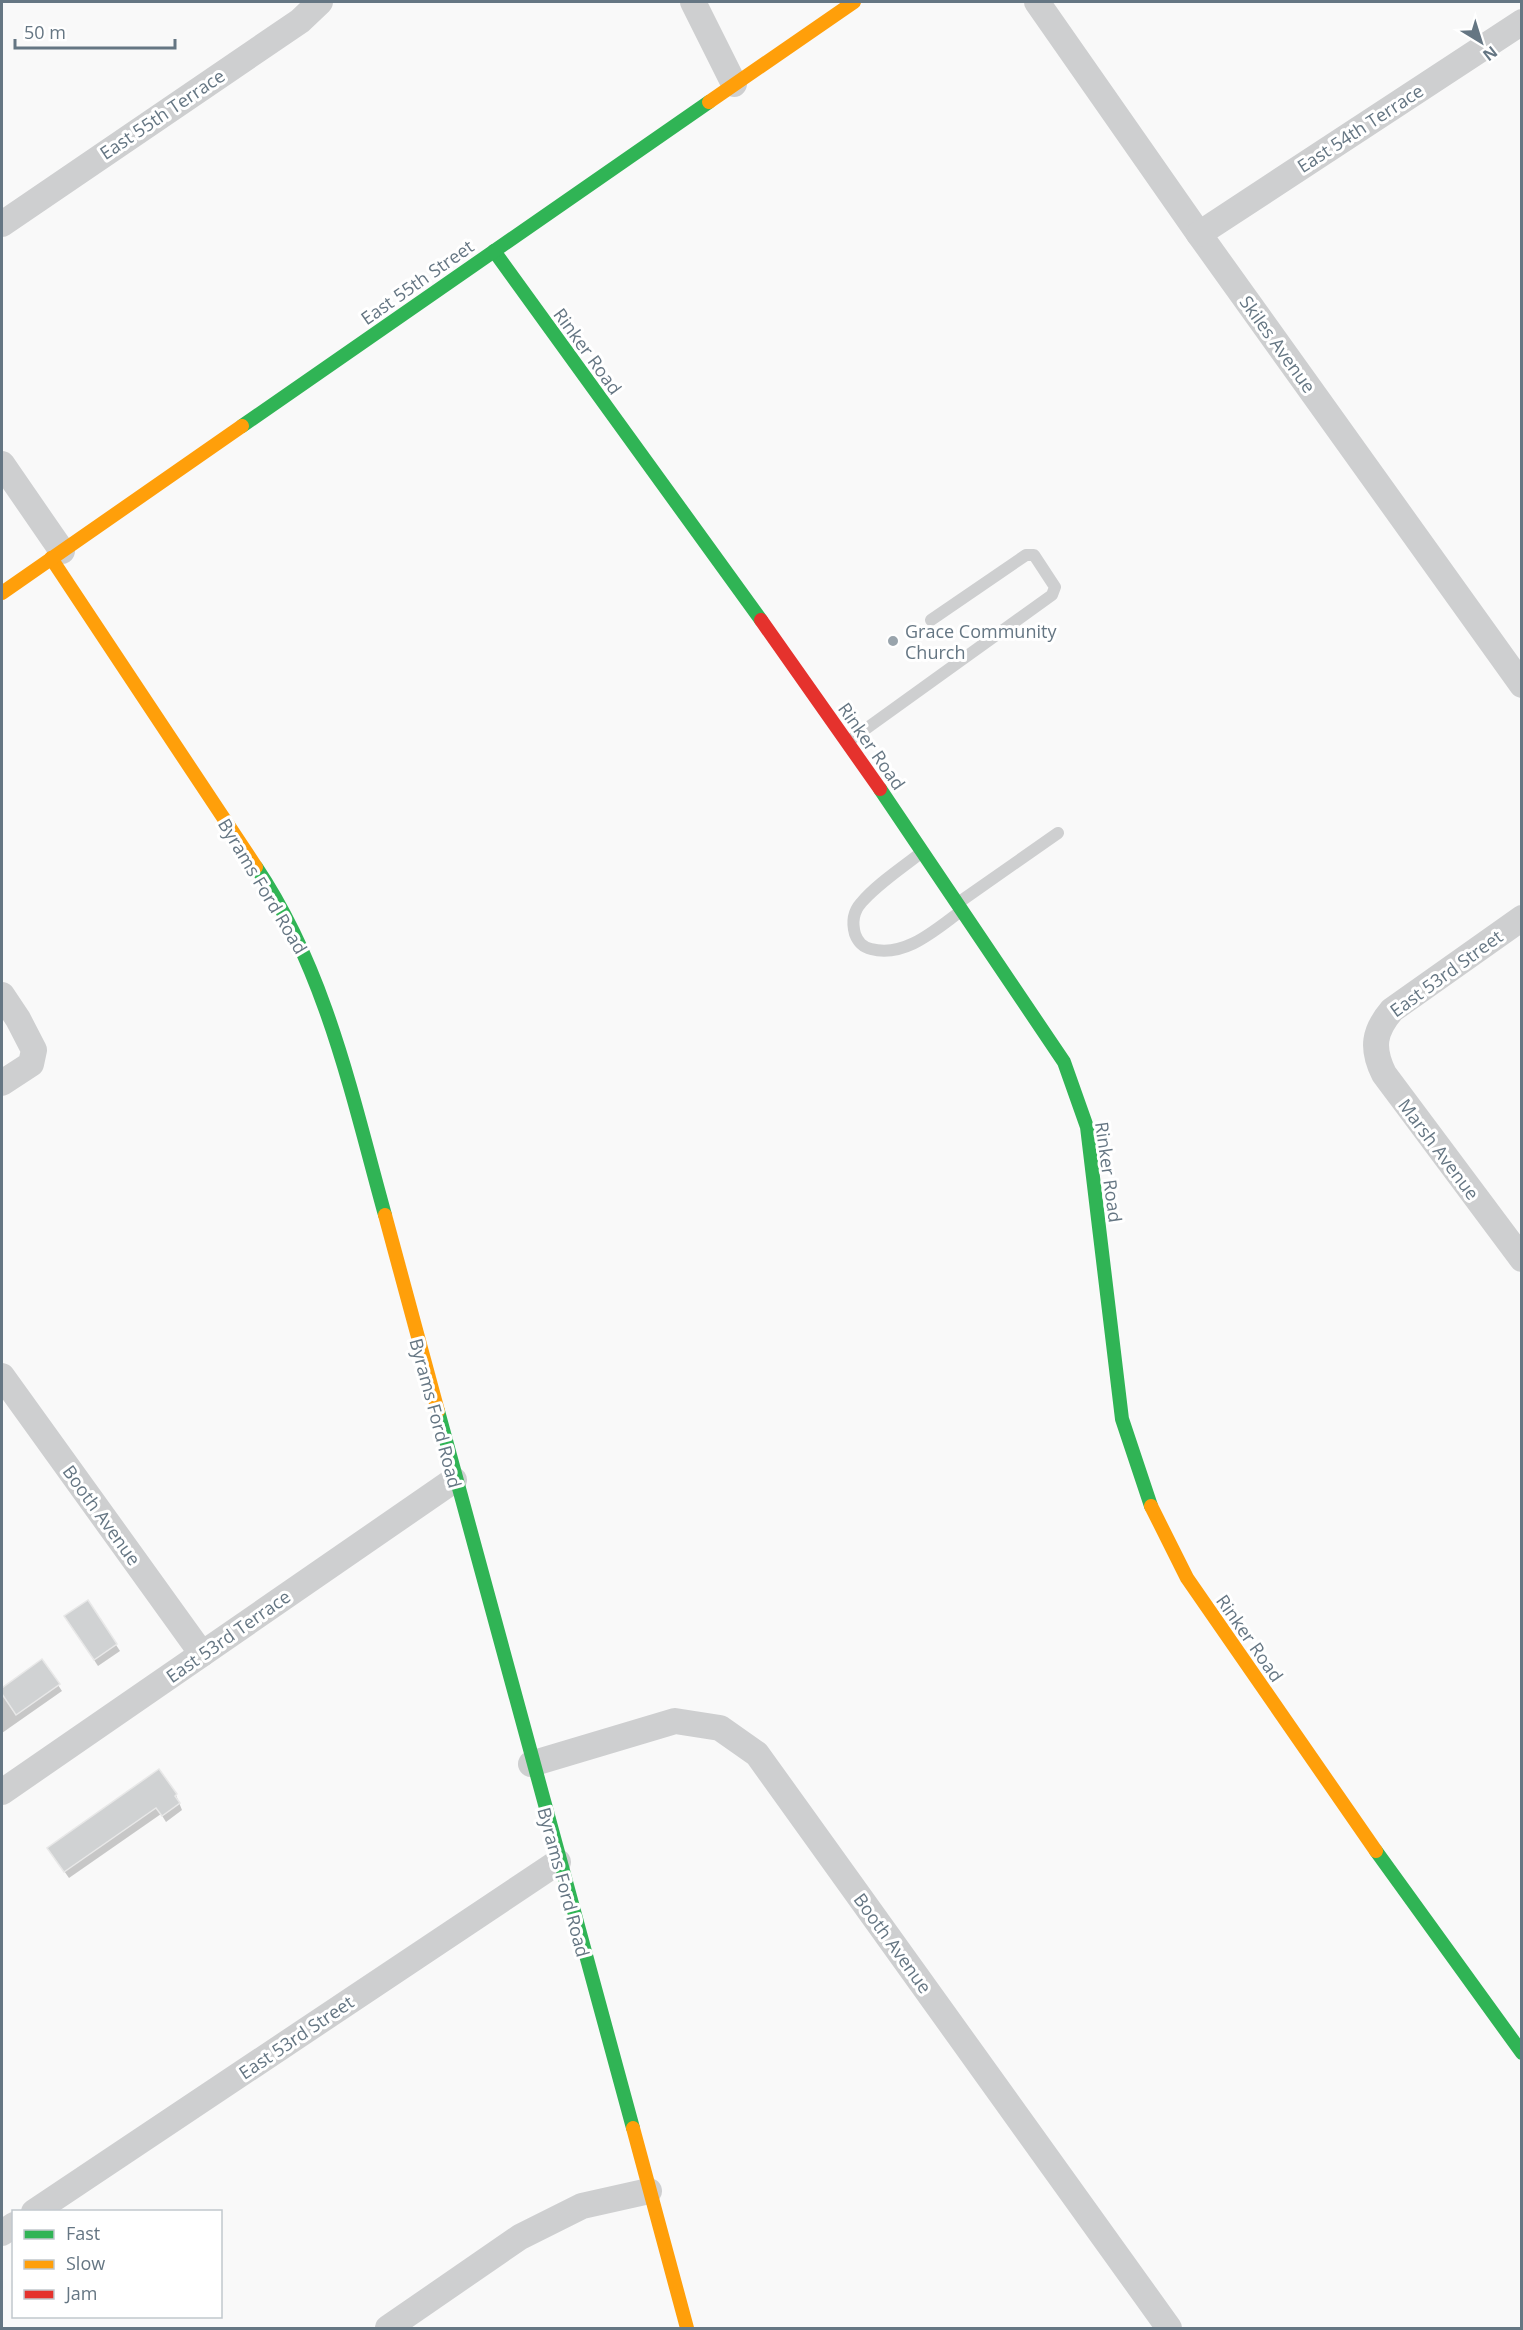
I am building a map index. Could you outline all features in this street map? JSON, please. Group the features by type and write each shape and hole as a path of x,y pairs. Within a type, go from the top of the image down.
{"street":[{"name":"East 55th Terrace","path":"2,224 300,21 320,2"},
{"path":"693,2 734,84"},
{"name":"East 55th Street","path":"2,593 854,2"},
{"name":"Skiles Avenue","path":"1037,2 1199,234 1521,685"},
{"name":"East 54th Terrace","path":"1199,234 1521,22"},
{"name":"Rinker Road","path":"494,251 848,741 1064,1062 1087,1127 1122,1419 1150,1505 1187,1578 1406,1894 1521,2053"},
{"path":"2,464 57,554"},
{"name":"Byrams Ford Road","path":"57,554 260,872 307,960 338,1044 531,1764 687,2328"},
{"name":"East 53rd Street","path":"1377,1032 1380,1023 1392,1010 1521,918"},
{"path":"2,995 34,1050 31,1064 2,1083"},
{"name":"Marsh Avenue","path":"1377,1032 1376,1058 1384,1074 1521,1259"},
{"name":"Booth Avenue","path":"2,1376 202,1653"},
{"name":"East 53rd Terrace","path":"2,1792 454,1480"},
{"name":"Booth Avenue","path":"531,1764 675,1721 720,1728 757,1754 1169,2328"},
{"name":"East 53rd Street","path":"36,2210 558,1862"},
{"path":"388,2328 520,2237 582,2206 649,2191"}],"lane":[{"path":"848,741 1052,595 1055,587 1034,555 1026,555 931,620"},
{"path":"922,851 861,903 854,915 853,927 857,941 865,947 893,951 929,935 960,907 1058,833"}],"building":[{"path":"88,1600 117,1644 94,1660 64,1616"},
{"path":"42,1659 60,1684 16,1715 2,1694 2,1688"},
{"path":"159,1769 177,1794 175,1796 180,1803 162,1816 156,1808 64,1872 47,1848"}],"traffic: fast":[{"path":"242,426 709,102"},
{"path":"494,251 761,620"},
{"path":"880,789 1064,1062 1087,1127 1122,1419 1151,1506"},
{"path":"256,867 280,907 319,991 348,1080 385,1215"},
{"path":"438,1411 633,2128"},
{"path":"1376,1851 1522,2053"}],"traffic: slow":[{"path":"709,102 854,2"},
{"path":"2,593 242,426"},
{"path":"51,558 256,867"},
{"path":"385,1215 438,1411"},
{"path":"1151,1506 1187,1578 1376,1851"},
{"path":"633,2128 687,2328"}],"traffic: jam":[{"path":"761,620 880,789"}],"place":[{"name":"Grace Community Church","path":"893,641"}]}
